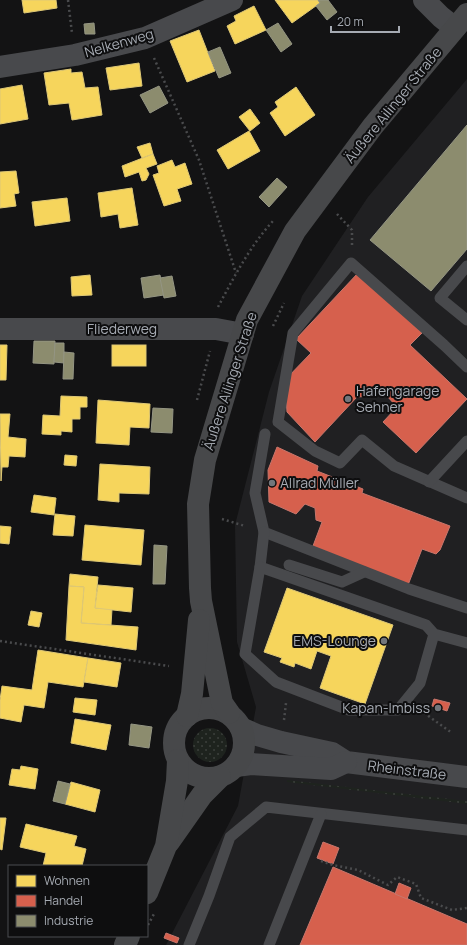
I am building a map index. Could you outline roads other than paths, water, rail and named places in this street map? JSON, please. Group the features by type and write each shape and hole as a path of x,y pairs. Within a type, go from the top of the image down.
{"main road":[{"name":"Äußere Ailinger Straße","path":"202,601 200,588 198,504 205,460 247,320 295,231 373,126 461,21"},
{"path":"187,716 192,694 202,601"},
{"path":"166,846 202,795 242,758 244,748 245,740 235,721 222,703 202,601"},
{"path":"228,772 208,779 197,777 187,771 178,760 175,752 174,741 176,730 182,721 187,716 199,709 217,708 235,721"},
{"path":"148,891 166,846 177,781 178,760"}],"street":[{"name":"Nelkenweg","path":"0,67 75,55 145,38 232,0"},
{"path":"424,0 441,17 461,21"},
{"name":"Fliederweg","path":"0,328 216,329 243,334"},
{"name":"Rheinstraße","path":"235,721 257,735 281,742 332,753 346,762 467,777"},
{"name":"Rheinstraße","path":"228,772 251,764 331,768 346,762"}],"lane":[{"path":"467,367 351,263 293,333 278,422 315,452 340,463 362,440 394,466 467,498"},
{"path":"467,266 440,298 467,320"},
{"path":"265,434 255,493 264,532 260,567 245,654 276,682 349,710 398,710 420,683 434,634"},
{"path":"429,482 467,441"},
{"path":"264,532 409,589 467,608"},
{"path":"289,565 342,582 364,572"},
{"path":"260,567 426,625 434,634 467,643"},
{"path":"189,945 209,896 230,837 266,807 467,830"},
{"path":"269,945 321,814"}],"place":[{"name":"Hafengarage Sehner","path":"348,399"},
{"name":"Allrad Müller","path":"272,483"},
{"name":"EMS-Lounge","path":"384,641"},
{"name":"Kapan-Imbiss","path":"438,708"}]}
